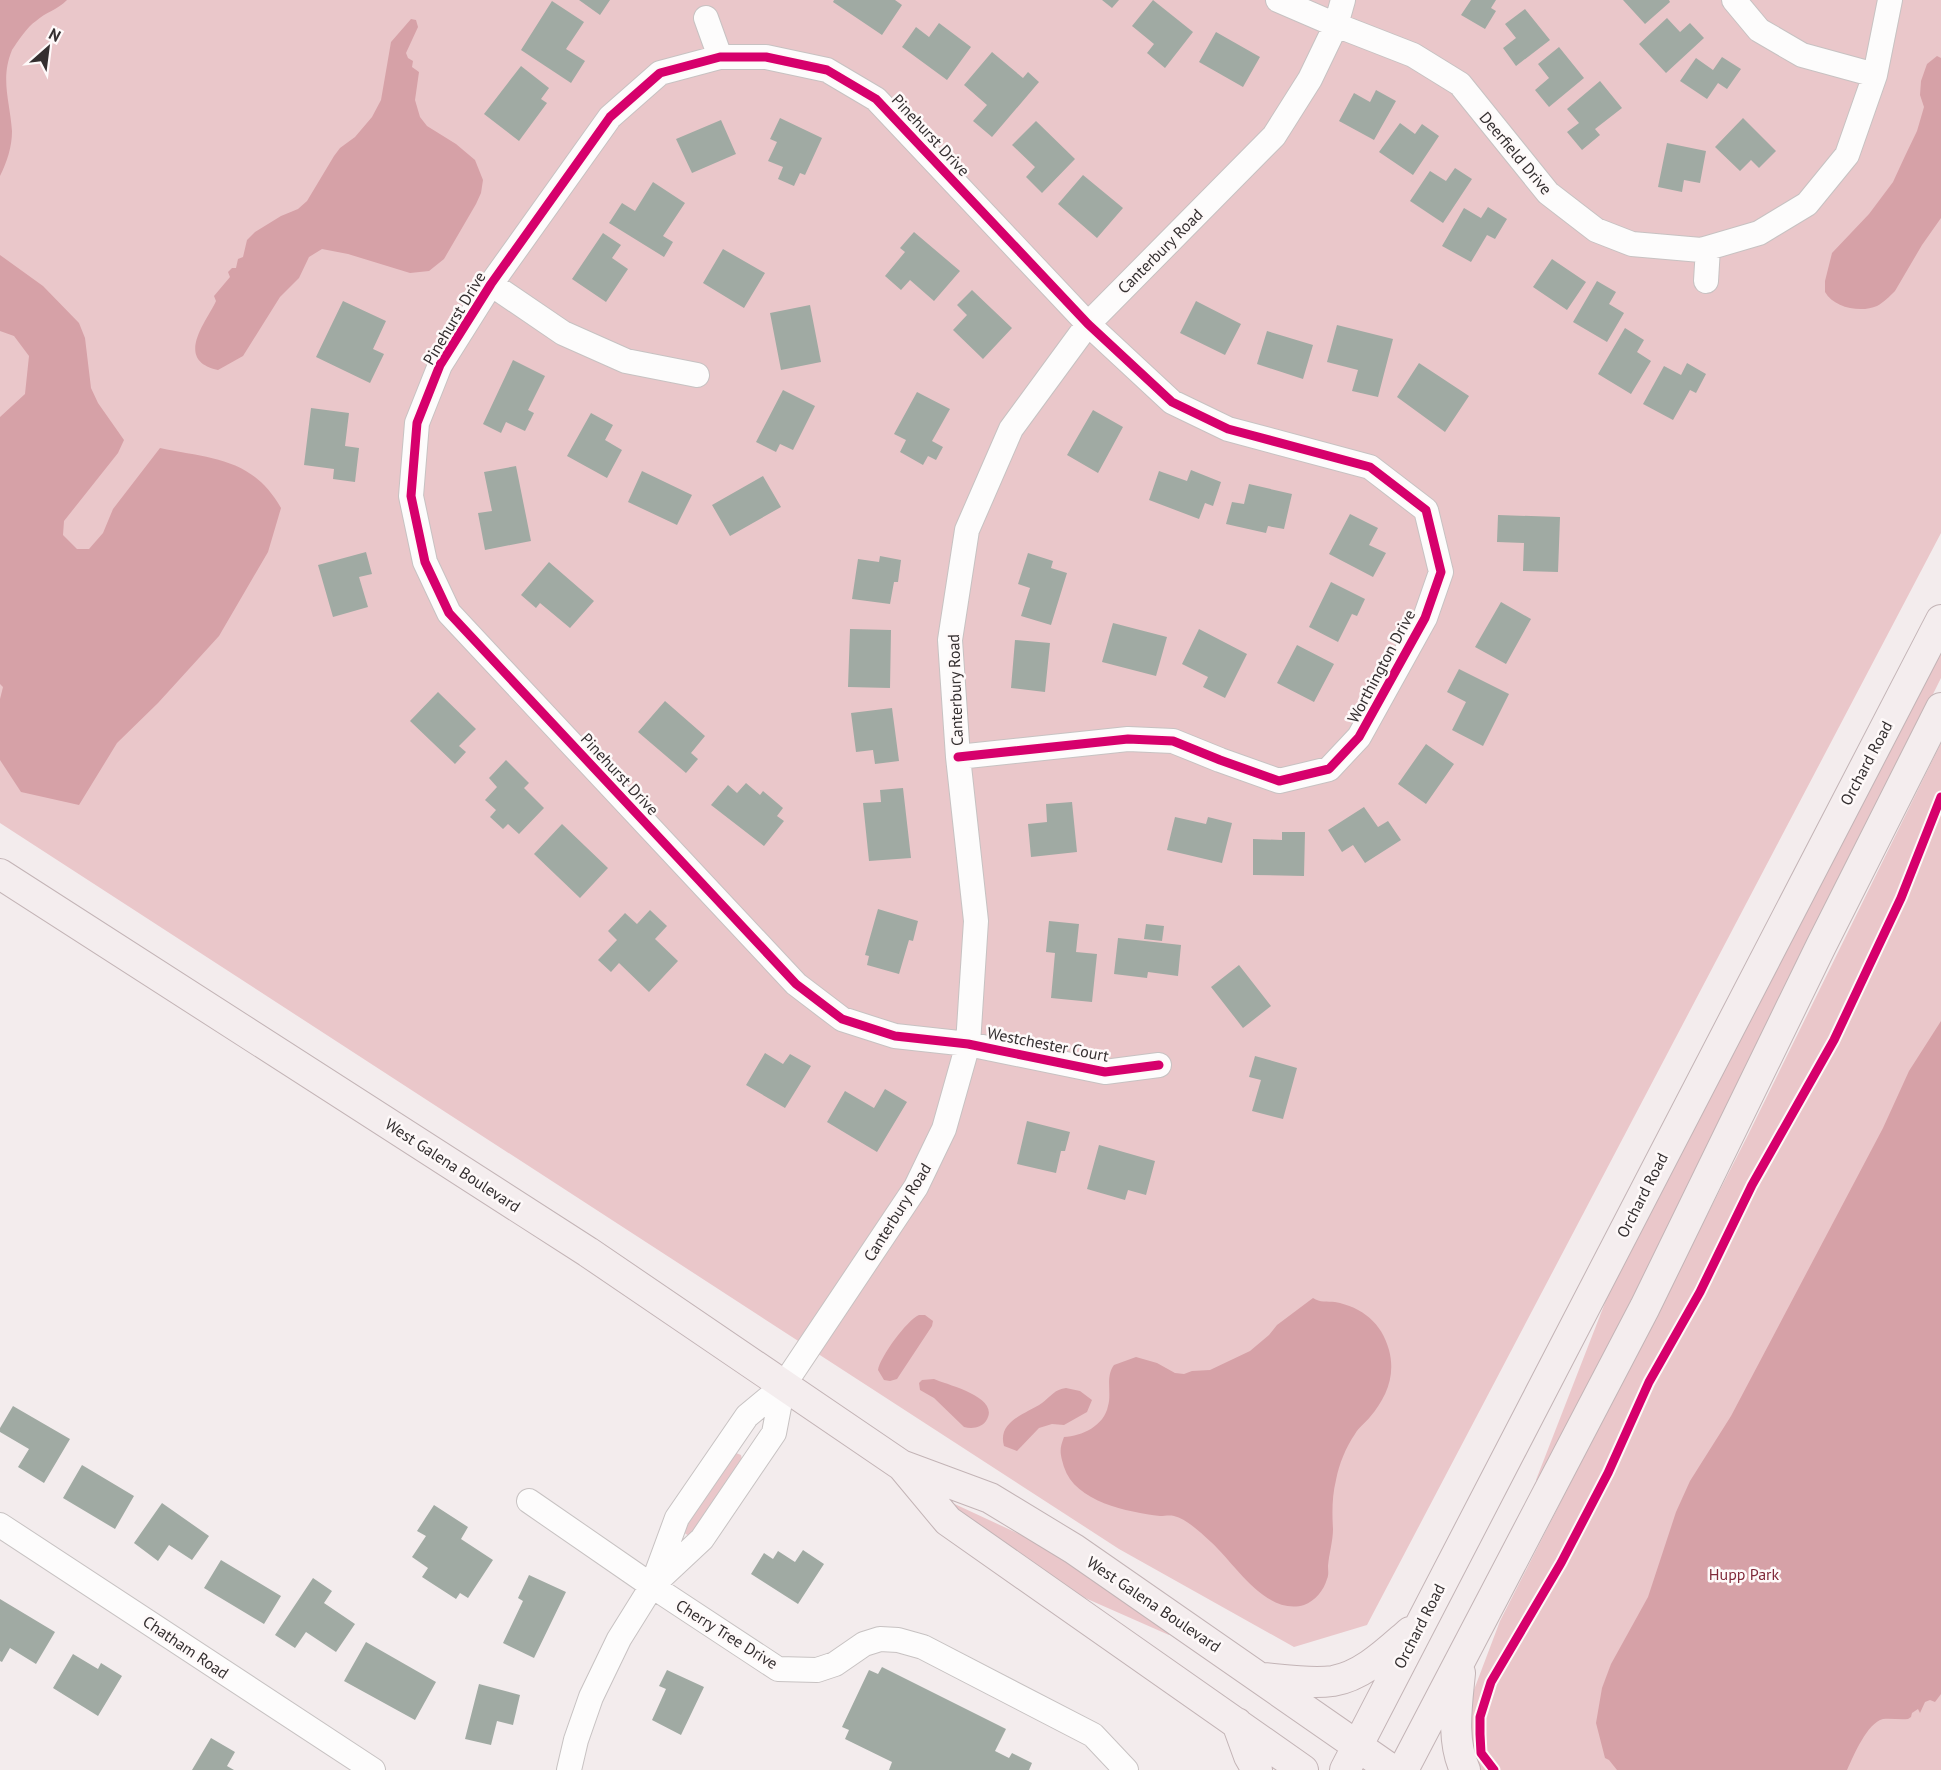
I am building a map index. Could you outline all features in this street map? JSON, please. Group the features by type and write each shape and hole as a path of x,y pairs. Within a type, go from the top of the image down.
{"main road":[{"name":"Orchard Road","path":"1351,1757 1941,620"},
{"path":"1403,1770 1646,1307 1821,946 1941,708"},
{"name":"West Galena Boulevard","path":"0,874 588,1252 901,1465 990,1498 1074,1549 1263,1678 1351,1757 1392,1770"},
{"name":"West Galena Boulevard","path":"901,1465 948,1521 1303,1770"},
{"path":"1263,1678 1333,1681 1355,1674 1378,1659 1420,1625"},
{"path":"1461,1661 1456,1711 1457,1747 1466,1770"},
{"path":"1237,1723 1249,1756 1257,1770"}],"street":[{"name":"Deerfield Drive","path":"1278,0 1413,54 1460,84 1548,193 1596,230 1632,244 1701,250 1760,233 1807,204 1846,155 1875,75 1890,0"},
{"name":"Canterbury Road","path":"783,1386 916,1187 944,1129 968,1044 976,921 958,758 950,640 967,530 1011,429 1088,324 1274,136 1310,79 1336,25 1343,0"},
{"path":"1734,0 1759,30 1802,55 1875,75"},
{"path":"706,18 720,57"},
{"name":"Pinehurst Drive","path":"968,1044 895,1036 842,1019 796,984 449,613 425,562 411,496 417,423 440,365 491,284 610,117 660,73 714,57 766,57 827,70 876,99 1088,324"},
{"path":"1706,281 1708,248"},
{"path":"491,284 563,333 626,361 697,375"},
{"name":"Worthington Drive","path":"958,758 1128,739 1173,741 1279,781 1329,769 1359,737 1425,618 1441,572 1426,510 1370,467 1228,429 1172,402 1088,324"},
{"name":"Westchester Court","path":"968,1044 1105,1072 1159,1065"},
{"path":"569,1770 576,1740 591,1697 619,1639 652,1586 677,1518 747,1416 783,1386"},
{"path":"652,1586 702,1539 774,1433 783,1386"},
{"name":"Cherry Tree Drive","path":"529,1501 777,1669 817,1670 835,1664 864,1644 879,1639 898,1640 923,1647 1093,1735 1126,1770"},
{"name":"Chatham Road","path":"0,1525 372,1770"}],"green space":[{"path":"0,0 1941,0 1941,533 1367,1625 1294,1647 1119,1549 0,823"},
{"path":"1941,650 1941,678 1541,1483 1536,1480 1617,1272"},
{"name":"Hupp Park","path":"1941,743 1941,1770 1479,1770 1468,1749 1469,1703 1500,1621 1748,1135"},
{"path":"736,1453 741,1455 742,1459 694,1533 689,1536 683,1532 685,1524"},
{"path":"946,1500 1058,1552 1174,1631 1169,1635 1042,1579"}],"shaded area":[{"path":"0,0 67,0 33,24 12,50 6,80 12,137 9,154 0,176"},
{"path":"411,19 416,20 418,27 406,53 413,61 412,67 419,72 415,100 420,117 427,126 456,144 475,160 483,180 476,204 444,259 429,271 410,273 348,254 322,249 309,257 299,278 280,297 243,356 218,370 205,365 197,358 195,349 197,339 216,301 214,296 230,277 228,272 236,268 238,259 243,257 247,240 255,232 281,216 298,209 307,201 340,148 355,137 372,117 381,100 391,42"},
{"path":"1937,56 1941,58 1941,218 1895,291 1877,306 1863,309 1848,308 1835,302 1825,292 1825,281 1832,253 1869,214 1893,182 1917,131 1924,107 1920,95 1921,81 1927,64"},
{"path":"0,255 43,286 79,323 85,338 91,388 98,403 124,440 118,453 64,521 63,535 77,549 89,549 103,533 113,509 160,448 229,463 257,479 270,491 281,508 268,552 219,636 158,703 117,743 79,805 21,792 0,760 0,699 3,687 0,684 0,417 25,394 29,356 14,336 0,331"},
{"path":"1941,1021 1941,1694 1935,1702 1930,1700 1925,1702 1920,1713 1918,1709 1908,1719 1883,1719 1877,1722 1866,1733 1847,1770 1617,1770 1605,1758 1596,1723 1602,1688 1611,1664 1648,1597 1676,1512 1690,1481 1731,1416 1883,1128 1909,1071"},
{"path":"1313,1298 1345,1304 1370,1318 1386,1340 1391,1369 1385,1394 1376,1410 1358,1429 1339,1468 1334,1492 1333,1534 1326,1583 1312,1601 1304,1605 1290,1606 1277,1603 1264,1596 1211,1542 1184,1520 1174,1516 1160,1516 1118,1508 1091,1497 1079,1489 1070,1479 1064,1467 1061,1449 1064,1437 1078,1435 1091,1429 1106,1413 1109,1380 1114,1365 1136,1357 1157,1363 1175,1373 1210,1370 1250,1351 1277,1325"},
{"path":"919,1315 925,1315 933,1321 932,1326 897,1379 884,1380 878,1370 880,1364 901,1331"},
{"path":"934,1379 971,1393 980,1399 986,1405 989,1413 986,1421 976,1427 964,1427 934,1398 920,1390 919,1383 922,1380"},
{"path":"1066,1388 1080,1391 1092,1400 1087,1412 1064,1425 1052,1424 1039,1428 1017,1451 1004,1446 1005,1430 1014,1419"}],"building":[{"path":"579,0 610,0 600,15"},
{"path":"834,0 895,0 902,5 882,35 833,2"},
{"path":"1102,0 1119,0 1112,8"},
{"path":"1153,0 1193,32 1165,68 1147,53 1154,44 1132,26"},
{"path":"1471,0 1496,0 1491,8 1496,11 1485,29 1461,15"},
{"path":"1623,0 1669,0 1670,2 1645,24"},
{"path":"552,1 584,22 566,49 585,61 571,83 521,50"},
{"path":"1525,9 1550,40 1516,66 1503,48 1516,38 1505,24"},
{"path":"1667,18 1680,32 1690,23 1704,38 1666,73 1639,44"},
{"path":"939,23 971,47 947,80 902,47 916,27 929,37"},
{"path":"1216,32 1260,57 1243,87 1199,62"},
{"path":"1559,47 1584,78 1549,107 1535,90 1549,78 1538,64"},
{"path":"992,52 1023,78 1028,72 1039,82 992,137 973,121 987,105 964,85"},
{"path":"1722,57 1741,69 1727,89 1718,83 1707,99 1680,81 1696,58 1713,70"},
{"path":"521,66 549,88 541,99 547,103 519,141 484,114"},
{"path":"1600,81 1622,108 1595,129 1600,135 1582,150 1567,132 1579,123 1567,109"},
{"path":"1376,90 1396,101 1374,140 1339,121 1354,93 1370,102"},
{"path":"780,118 822,138 805,175 800,173 794,186 778,179 783,167 768,161 777,142 770,139"},
{"path":"1743,118 1776,151 1759,168 1751,160 1740,171 1715,147"},
{"path":"721,120 736,154 692,173 676,139"},
{"path":"1036,121 1075,159 1042,193 1026,177 1035,167 1012,145"},
{"path":"1400,123 1415,134 1422,124 1439,136 1413,175 1379,152"},
{"path":"1667,143 1706,151 1700,183 1684,180 1682,192 1658,187"},
{"path":"1455,168 1472,179 1443,223 1410,201 1430,171 1446,181"},
{"path":"1083,175 1123,208 1097,238 1058,204"},
{"path":"653,182 685,203 663,236 673,242 664,257 609,223 622,203 635,211"},
{"path":"1488,207 1507,219 1495,239 1487,235 1471,262 1442,246 1464,208 1481,218"},
{"path":"914,232 960,271 934,301 910,280 901,290 885,276 905,252 900,248"},
{"path":"603,233 621,245 612,258 628,269 606,302 572,279"},
{"path":"723,249 765,273 744,308 703,283"},
{"path":"1552,259 1586,282 1567,310 1533,287"},
{"path":"1597,281 1616,292 1609,304 1624,313 1607,342 1573,322"},
{"path":"972,290 1012,328 983,359 953,330 967,315 957,305"},
{"path":"343,301 386,321 373,349 384,354 370,383 316,357"},
{"path":"1196,301 1241,324 1225,355 1180,333"},
{"path":"810,305 821,362 781,370 770,313"},
{"path":"1337,325 1393,339 1378,397 1352,391 1358,370 1327,362"},
{"path":"1625,328 1644,340 1637,352 1651,361 1631,394 1598,374"},
{"path":"1267,331 1313,345 1303,379 1257,364"},
{"path":"513,360 545,376 528,410 534,413 525,431 506,422 501,433 483,424"},
{"path":"1419,363 1469,396 1445,432 1397,397"},
{"path":"1687,363 1706,374 1696,393 1690,390 1673,420 1643,404 1664,366 1681,375"},
{"path":"783,390 815,406 793,450 780,444 776,452 756,442"},
{"path":"917,392 950,409 932,441 943,447 936,460 928,456 923,465 900,452 906,440 894,434"},
{"path":"311,408 349,413 345,446 359,448 355,482 333,479 334,469 304,465"},
{"path":"1093,410 1123,427 1098,473 1067,455"},
{"path":"591,413 613,425 605,440 622,450 607,478 567,456"},
{"path":"516,466 531,541 485,550 478,513 492,511 484,472"},
{"path":"1191,470 1221,482 1213,506 1205,503 1199,519 1149,500 1159,471 1187,481"},
{"path":"642,471 692,495 677,525 628,502"},
{"path":"763,476 781,507 730,536 712,505"},
{"path":"1249,484 1292,494 1284,529 1268,526 1266,533 1226,524 1232,502 1244,504"},
{"path":"1350,514 1378,528 1369,545 1386,553 1373,577 1329,554"},
{"path":"1498,515 1560,517 1558,572 1523,571 1524,543 1497,542"},
{"path":"366,552 372,574 359,577 368,607 333,617 318,565"},
{"path":"1028,553 1053,561 1051,568 1067,573 1051,625 1021,616 1030,588 1018,584"},
{"path":"880,556 901,560 898,582 894,582 890,604 852,599 858,559 879,562"},
{"path":"549,562 594,601 570,628 540,603 536,608 521,595"},
{"path":"1331,582 1365,599 1357,616 1352,614 1338,642 1309,627"},
{"path":"1501,602 1531,619 1506,664 1475,647"},
{"path":"1113,623 1167,637 1156,676 1102,662"},
{"path":"850,629 891,630 890,688 848,687"},
{"path":"1199,629 1247,654 1225,698 1203,687 1208,677 1182,664"},
{"path":"1015,640 1050,643 1045,692 1011,688"},
{"path":"1297,645 1334,664 1314,702 1277,683"},
{"path":"1459,669 1509,694 1483,746 1452,730 1466,702 1447,692"},
{"path":"438,692 476,729 459,746 466,752 455,764 410,721"},
{"path":"665,701 705,736 691,753 698,759 686,773 638,732"},
{"path":"892,708 899,761 875,764 873,750 856,752 851,713"},
{"path":"1426,744 1454,764 1426,804 1398,784"},
{"path":"506,760 529,783 524,788 544,808 519,834 508,824 503,829 490,817 496,810 485,800 497,787 489,778"},
{"path":"746,783 760,795 763,791 783,808 777,816 784,821 764,846 711,805 728,785 737,793"},
{"path":"903,788 911,858 869,861 863,803 881,802 880,790"},
{"path":"1072,802 1077,852 1031,857 1028,824 1047,822 1046,804"},
{"path":"1364,807 1378,827 1388,821 1401,840 1365,863 1353,845 1342,852 1328,830"},
{"path":"1175,817 1206,824 1208,817 1232,823 1222,863 1167,850"},
{"path":"562,824 608,868 580,898 534,854"},
{"path":"1282,832 1305,832 1304,876 1253,875 1253,839 1282,840"},
{"path":"878,909 918,921 913,941 909,940 899,974 867,965 869,956 865,955"},
{"path":"650,910 667,926 655,939 678,961 649,992 619,963 611,972 598,960 617,940 608,931 625,913 637,924"},
{"path":"1049,921 1079,924 1076,952 1097,954 1092,1002 1051,998 1055,953 1046,952"},
{"path":"1146,924 1164,926 1162,941 1144,939"},
{"path":"1118,938 1181,945 1178,976 1148,972 1147,978 1114,974"},
{"path":"1239,965 1271,1006 1243,1028 1211,987"},
{"path":"765,1053 783,1064 790,1054 811,1066 785,1108 746,1085"},
{"path":"1255,1056 1297,1068 1283,1119 1252,1111 1261,1080 1249,1077"},
{"path":"885,1089 907,1102 877,1152 827,1122 845,1091 874,1108"},
{"path":"1027,1121 1070,1132 1065,1151 1061,1151 1056,1173 1017,1164"},
{"path":"1099,1145 1155,1161 1146,1195 1128,1190 1125,1200 1087,1189"},
{"path":"13,1406 70,1439 44,1483 18,1467 29,1449 0,1432"},
{"path":"82,1465 134,1496 115,1529 63,1498"},
{"path":"162,1503 209,1536 192,1560 169,1545 158,1561 134,1543"},
{"path":"434,1505 468,1527 461,1539 493,1560 468,1598 460,1593 456,1599 422,1577 428,1568 412,1557 426,1536 417,1531"},
{"path":"803,1550 824,1564 798,1604 751,1574 764,1553 773,1559 778,1551 795,1562"},
{"path":"221,1560 281,1596 264,1624 204,1588"},
{"path":"529,1575 566,1592 534,1658 503,1643 523,1601 518,1598"},
{"path":"313,1578 332,1591 324,1603 355,1624 336,1652 306,1632 295,1648 275,1635"},
{"path":"0,1599 55,1632 36,1664 10,1648 2,1662 0,1661"},
{"path":"366,1642 436,1682 415,1720 344,1681"},
{"path":"73,1654 98,1669 101,1663 122,1676 98,1716 53,1688"},
{"path":"882,1667 1006,1729 995,1751 1009,1758 1012,1753 1032,1763 1029,1770 889,1770 892,1762 845,1739 849,1730 842,1727 869,1670 878,1674"},
{"path":"667,1670 704,1687 681,1735 652,1720 666,1689 659,1686"},
{"path":"479,1684 520,1695 513,1725 497,1721 491,1745 465,1739"},
{"path":"211,1738 235,1752 227,1766 234,1770 192,1770"}],"cycle path":[{"path":"958,757 1128,739 1173,741 1279,781 1329,769 1359,737 1425,618 1441,572 1426,510 1370,467 1228,429 1172,402 1088,324 876,99 827,70 766,57 720,57 660,73 610,117 491,284 440,365 417,423 411,496 425,562 449,613 796,984 842,1019 895,1036 968,1044 1105,1072 1159,1065"},
{"path":"1494,1770 1481,1753 1480,1734 1480,1717 1491,1682 1561,1563 1608,1473 1649,1382 1700,1292 1752,1185 1834,1040 1901,898 1941,797"}]}
